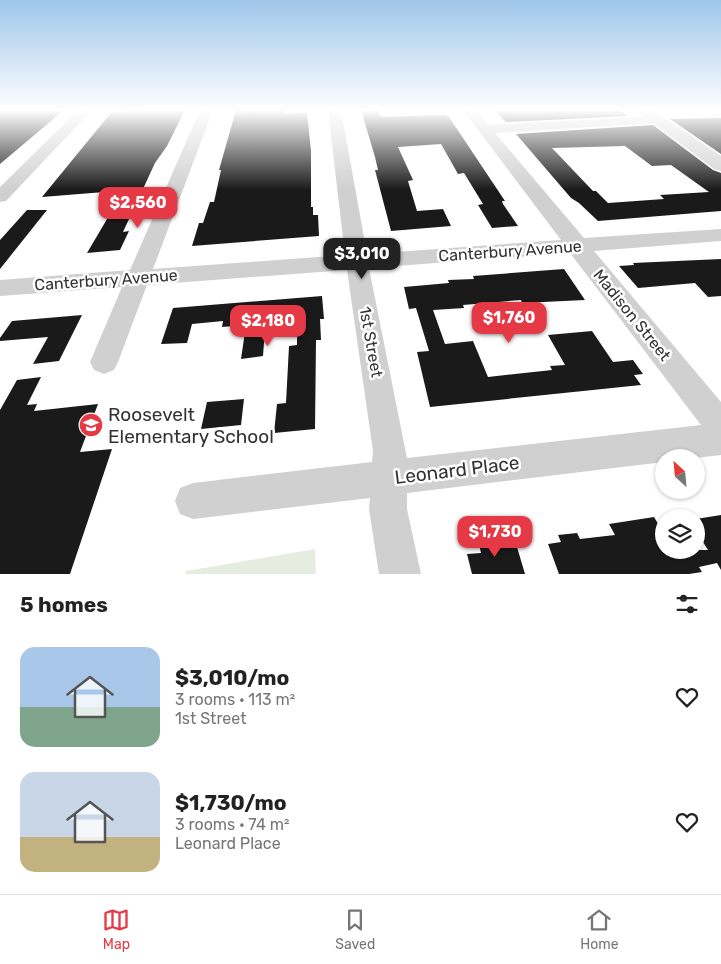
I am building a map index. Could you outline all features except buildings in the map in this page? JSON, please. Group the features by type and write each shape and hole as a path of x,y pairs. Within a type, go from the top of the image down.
{"street":[{"path":"0,197 59,137"},
{"path":"104,362 195,137"},
{"name":"1st Street","path":"338,137 390,451 388,509 400,574"},
{"name":"Madison Street","path":"490,137 721,426"},
{"path":"682,137 721,165"},
{"name":"Canterbury Avenue","path":"0,288 721,235"},
{"name":"Leonard Place","path":"193,501 721,439"}],"shaded area":[{"path":"315,549 316,574 185,574 186,571"}],"place":[{"name":"Roosevelt Elementary School","path":"91,425"}]}
